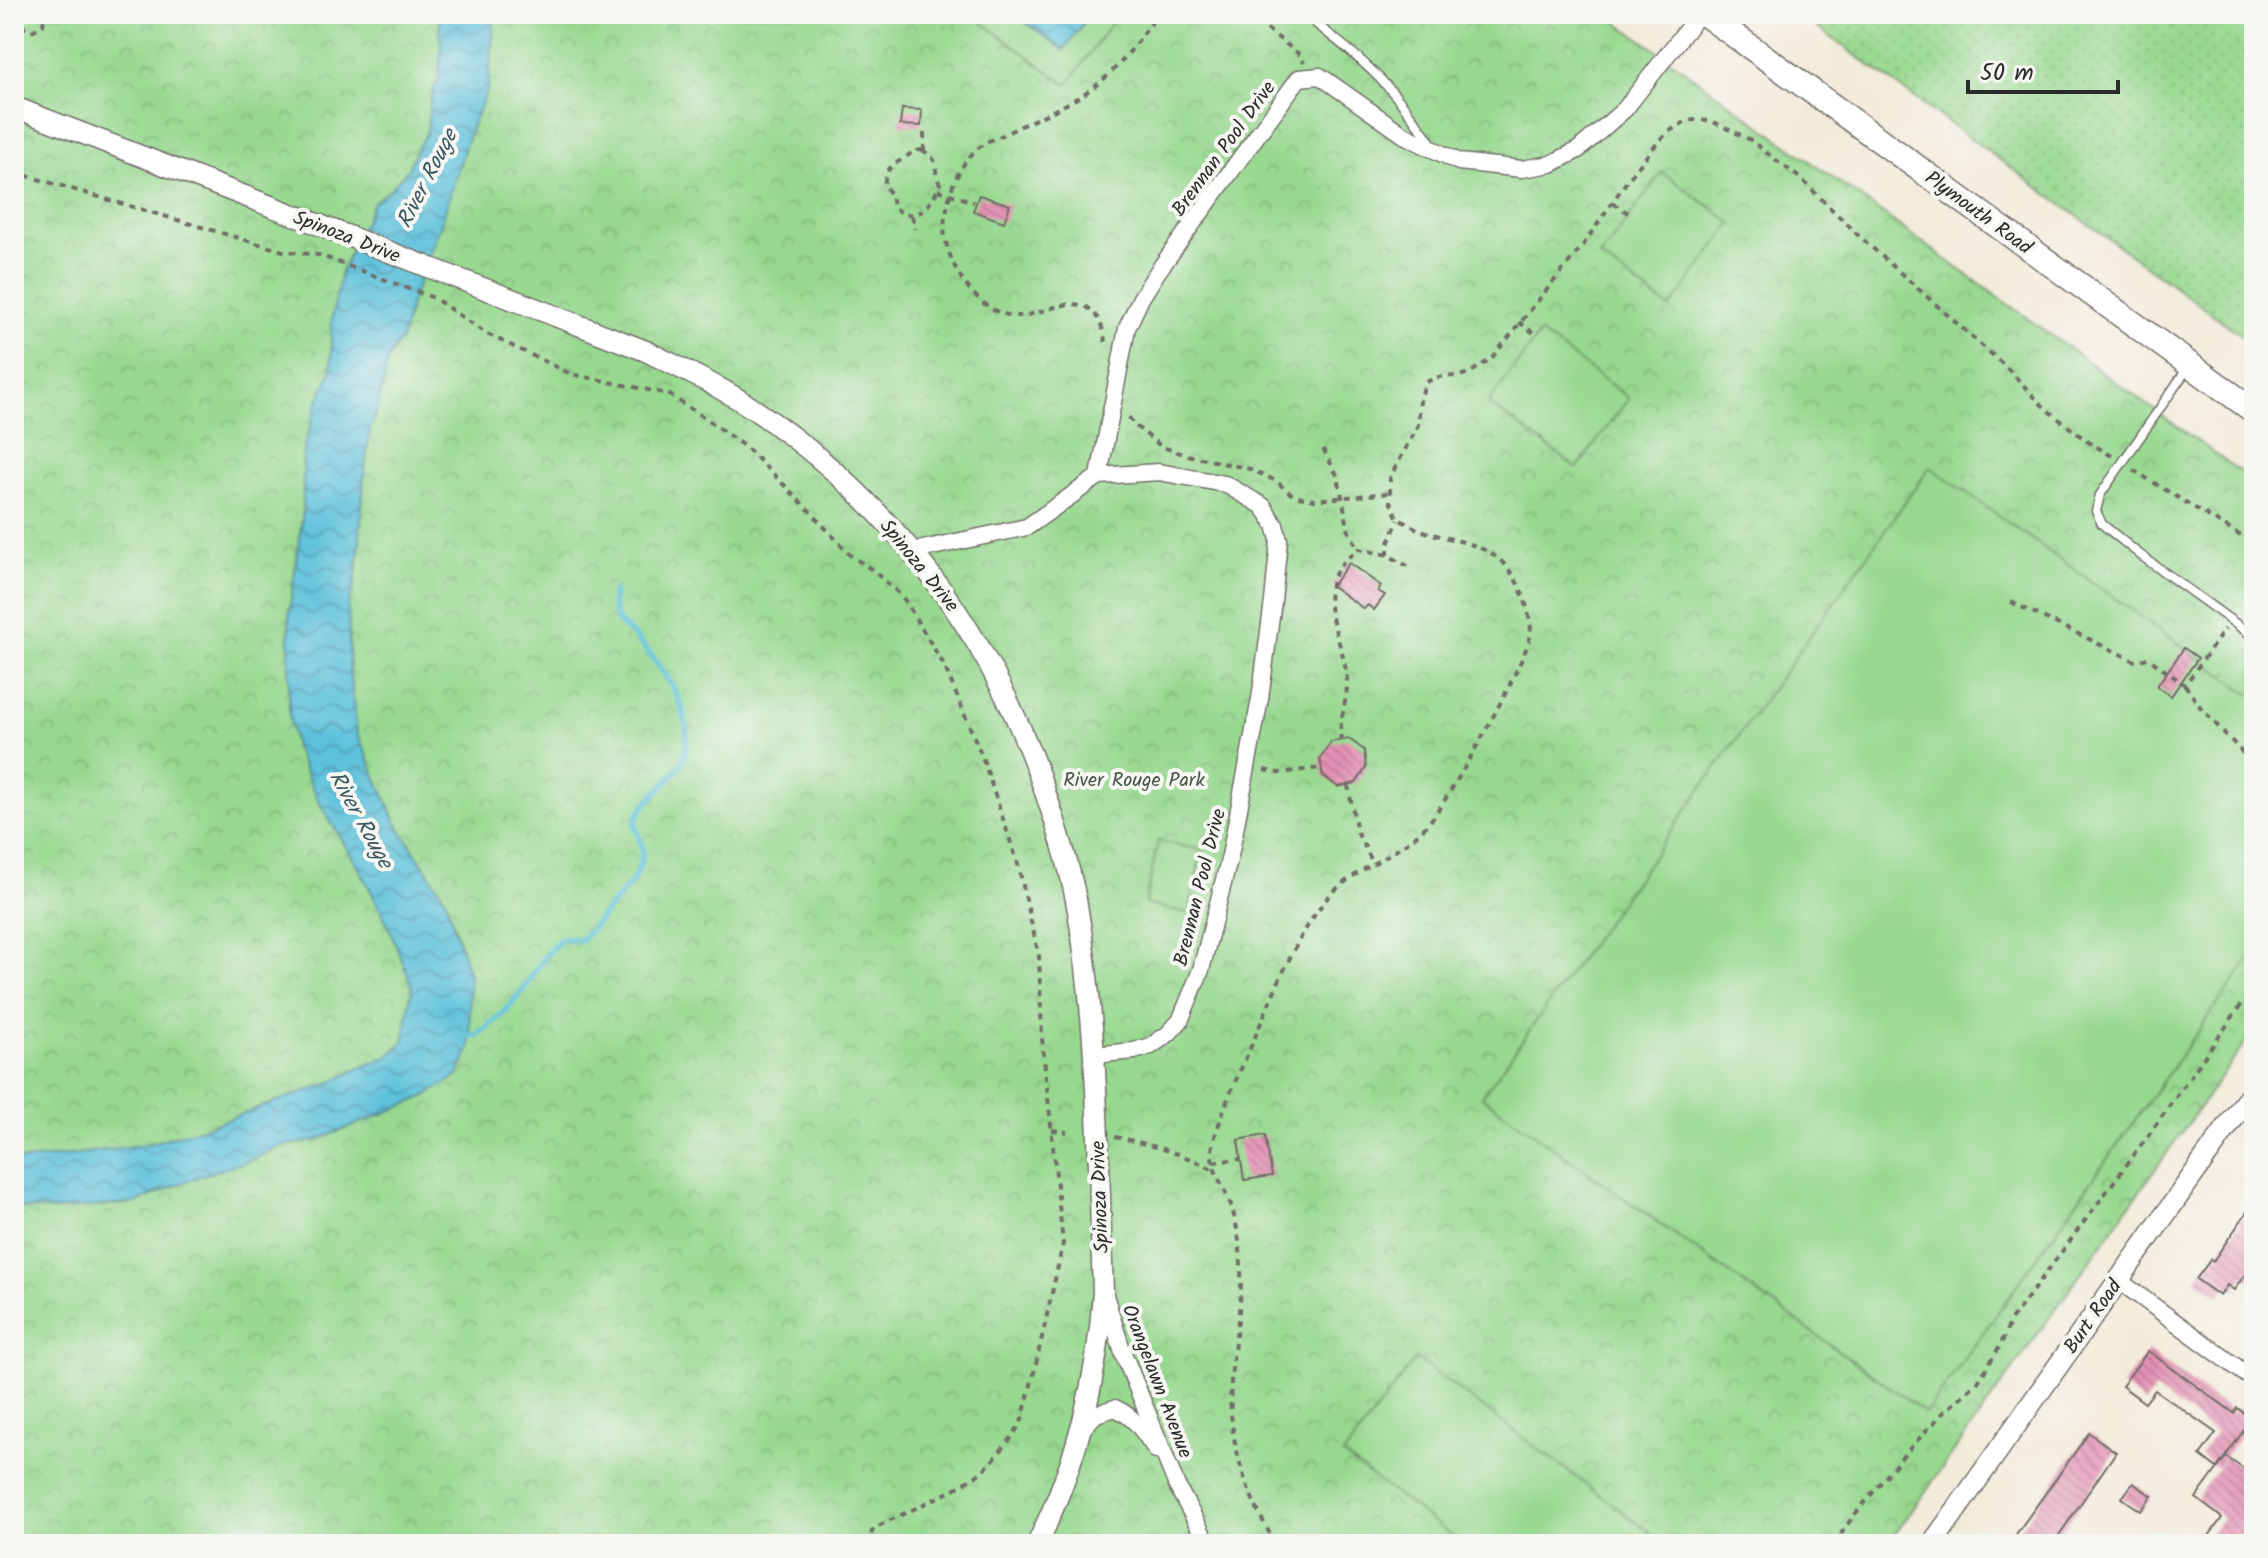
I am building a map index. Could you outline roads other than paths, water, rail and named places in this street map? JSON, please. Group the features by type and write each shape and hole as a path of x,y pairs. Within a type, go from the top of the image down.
{"main road":[{"name":"Plymouth Road","path":"1702,14 2254,411"}],"street":[{"path":"1437,151 1459,162 1522,169 1551,164 1578,150 1625,109 1702,14"},
{"name":"Brennan Pool Drive","path":"1094,1055 1134,1051 1151,1046 1168,1034 1180,1021 1201,970 1230,856 1260,699 1279,540 1275,525 1263,506 1225,484 1159,472 1099,476 1127,328 1146,289 1299,78 1320,76 1404,135 1437,151"},
{"name":"Spinoza Drive","path":"14,107 646,351 693,374 750,407 835,471 913,551 955,606 1019,722 1067,859 1078,910 1094,1055 1103,1291 1096,1356 1081,1431 1054,1509 1037,1544"},
{"path":"913,551 1027,527 1099,476"},
{"name":"Burt Road","path":"1932,1544 2254,1089"},
{"path":"2118,1280 2254,1380"},
{"name":"Orangelawn Avenue","path":"1103,1291 1123,1353 1177,1486"},
{"name":"Orangelawn Avenue","path":"1081,1431 1096,1414 1106,1409 1115,1408 1127,1414 1139,1425 1208,1544"}],"lane":[{"path":"1304,14 1382,81 1411,113 1437,151"},
{"path":"2190,365 2100,495 2096,511 2102,524 2139,554 2254,637"}],"water":[{"name":"River Rouge","path":"439,14 491,14 494,26 488,89 471,128 441,224 411,302 402,337 388,359 378,408 370,429 359,552 348,607 350,674 357,733 396,822 446,900 469,976 470,1047 459,1075 424,1097 315,1141 280,1146 251,1160 194,1178 135,1203 56,1210 14,1208 14,1161 148,1144 203,1128 329,1083 387,1057 404,1041 412,986 388,925 363,875 318,800 295,748 289,715 289,615 303,511 303,450 318,401 331,372 331,323 341,272 373,203 408,169 426,134 431,98 439,77"},
{"path":"1014,14 1090,14 1064,50"}],"waterway":[{"path":"463,1034 474,1036 495,1021 519,995 557,943 563,938 581,940 633,881 642,855 636,828 637,817 675,773 683,759 686,725 676,693 647,650 616,619 614,591"}],"park label":[{"name":"River Rouge Park","path":"1134,779"}]}
